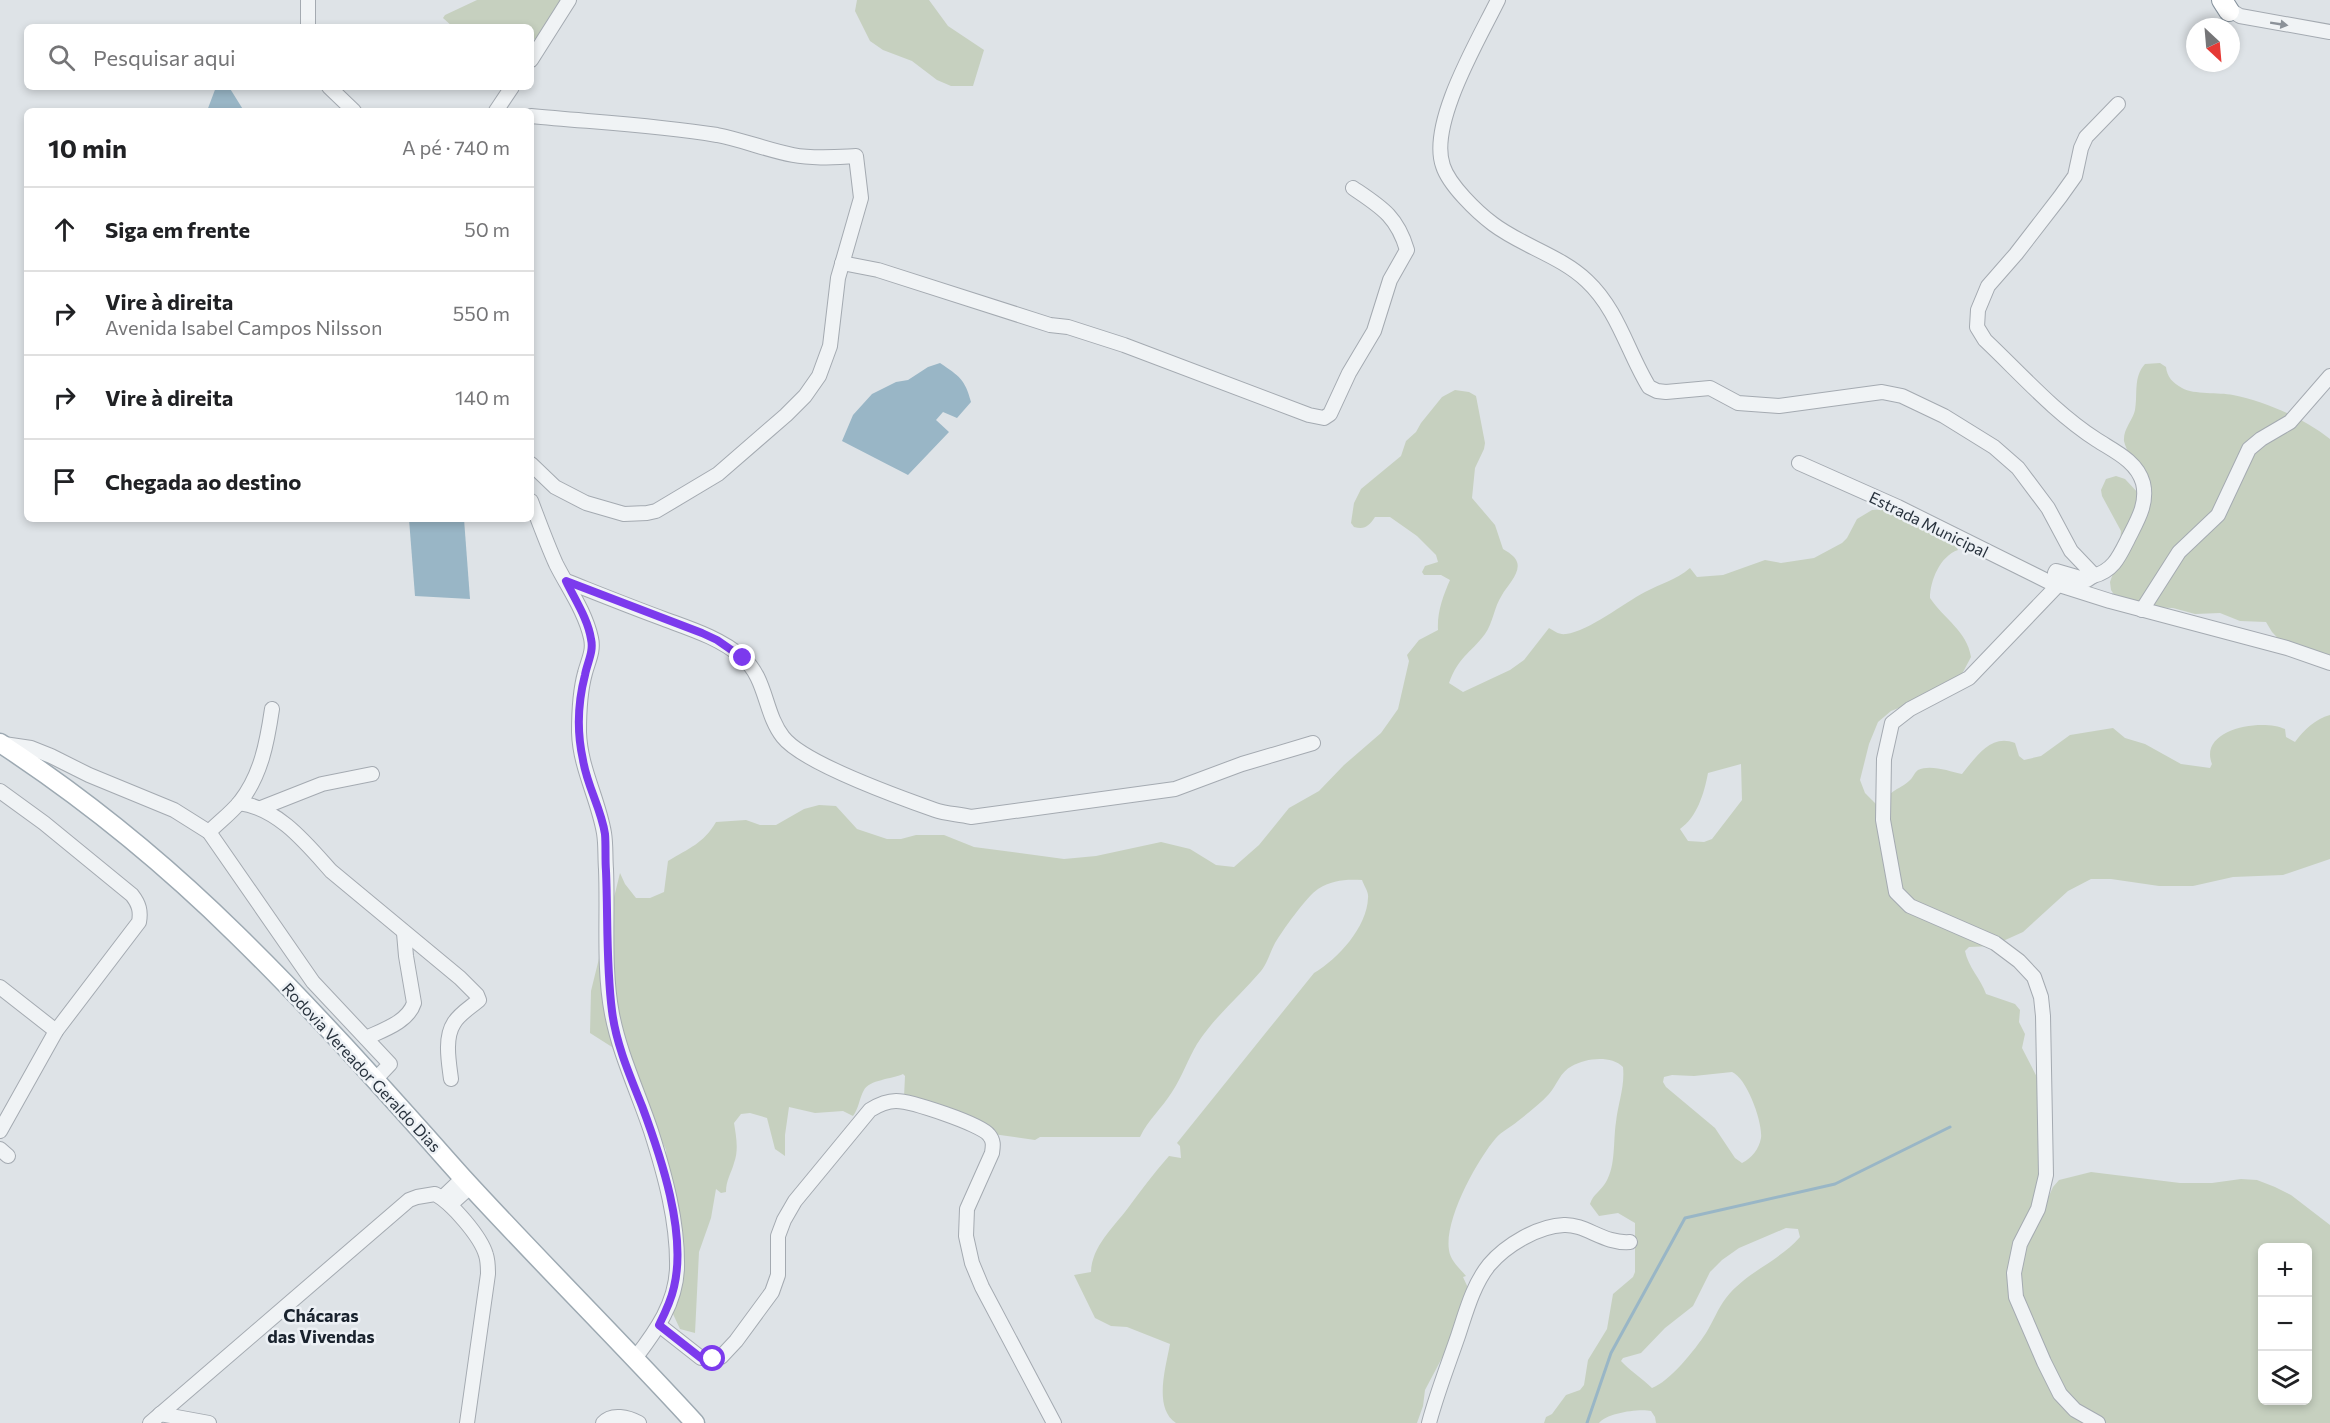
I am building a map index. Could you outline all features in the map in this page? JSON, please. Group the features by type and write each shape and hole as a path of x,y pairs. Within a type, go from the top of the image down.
{"main road":[{"name":"Rodovia Vereador Geraldo Dias","path":"1,745 104,819 186,886 237,934 302,1001 546,1267 636,1357 695,1423"}],"street":[{"path":"308,0 308,24"},
{"path":"534,55 569,0"},
{"path":"1498,0 1444,114 1440,149 1443,167 1469,202 1493,224 1587,280 1611,311 1649,387 1666,392 1710,388 1738,403 1779,406 1882,392 1902,396 1944,416 1984,440 2018,468 2048,508 2071,551 2093,576"},
{"path":"2222,4 2240,16 2330,32"},
{"path":"332,90 349,108"},
{"path":"498,108 510,90"},
{"path":"2098,1423 2075,1410 2060,1394 2043,1362 2016,1297 2014,1273 2020,1244 2038,1209 2046,1175 2043,1016 2041,997 2034,977 2019,961 1995,943 1910,906 1896,892 1883,820 1884,759 1892,723 1910,709 1969,678 2059,584 2056,571 2087,580 2113,567 2140,514 2145,498 2142,481 2133,466 2119,453 2083,431 2053,407 1985,340 1977,327 1978,310 1988,286 2016,254 2075,177 2086,136 2118,104"},
{"path":"534,116 717,135 793,155 856,156 861,198 842,263 835,297 830,346 819,376 805,396 786,415 718,474 657,512 624,514 586,503 555,487 534,467"},
{"path":"842,263 878,270 1050,325 1068,327 1113,341 1309,415 1324,418 1330,414 1349,373 1374,331 1390,280 1407,250 1396,223 1385,209 1353,188"},
{"path":"2142,610 2180,552 2218,515 2249,449 2290,422 2330,376"},
{"name":"Estrada Municipal","path":"1800,463 1898,507 2047,581 2142,610 2287,648 2330,663"},
{"path":"534,509 556,564 584,618 592,640 582,693 579,732 585,770 605,835 608,958 612,1012 620,1045 651,1130 667,1188 676,1233 677,1270 669,1304 659,1325 636,1357"},
{"path":"566,581 702,633 730,648 759,675 778,730 794,749 809,758 937,811 971,816 1175,789 1242,764 1313,744"},
{"path":"209,832 239,803 258,771 266,745 272,710"},
{"path":"1,745 31,748 51,756 89,775 174,810 209,832 313,982 390,1064 374,1081"},
{"path":"261,808 322,784 372,774"},
{"path":"0,791 44,823 132,895 139,904 141,914 139,922 56,1031 0,1131"},
{"path":"239,803 261,808 277,819 315,850 331,871 460,978 477,995 479,1000 454,1023 450,1032 447,1056 451,1079"},
{"path":"366,1038 400,1021 412,1011 414,1003 404,933"},
{"path":"0,987 56,1031"},
{"path":"659,1325 701,1358 721,1357 736,1341 772,1292 778,1275 778,1236 795,1201 870,1110 894,1101 909,1102 979,1127 990,1136 994,1143 992,1153 967,1209 966,1236 972,1263 982,1287 1054,1423"},
{"path":"447,1202 467,1182"},
{"path":"155,1418 409,1200 435,1194 447,1202 482,1244 487,1265 488,1274 467,1423"},
{"path":"1429,1423 1469,1303 1484,1273 1503,1251 1530,1235 1566,1224 1574,1225 1605,1239 1630,1242"},
{"path":"603,1423 607,1419 618,1417 632,1419 639,1423"},
{"path":"155,1418 208,1423"}],"green space":[{"path":"477,0 560,0 555,19 542,34 534,39 534,24 450,24 443,18"},
{"path":"857,0 929,0 948,26 984,50 973,86 951,86 937,80 912,61 883,50 870,41 855,11"},
{"path":"2160,363 2166,367 2171,379 2182,388 2193,392 2233,395 2259,402 2296,418 2330,439 2330,659 2289,650 2266,622 2240,621 2220,613 2195,614 2173,608 2145,607 2115,596 2111,590 2110,582 2119,556 2121,531 2101,490 2106,479 2116,476 2125,479 2140,495 2138,470 2126,448 2124,437 2135,410 2137,380 2141,369 2145,364"},
{"path":"1455,390 1469,392 1476,396 1485,443 1475,468 1472,498 1495,525 1503,549 1515,558 1518,566 1499,600 1488,630 1461,661 1449,683 1463,692 1510,670 1524,660 1549,628 1563,634 1585,628 1690,568 1697,577 1723,575 1765,560 1781,563 1814,558 1842,543 1857,519 1872,510 1887,509 1917,513 1955,544 1958,550 1946,558 1937,570 1930,598 1960,632 1971,657 1962,674 1947,687 1891,711 1878,722 1869,744 1860,780 1865,793 1876,804 1883,803 1923,768 1962,774 1985,748 1999,741 2015,743 2019,756 2024,760 2041,756 2070,735 2113,728 2125,738 2145,744 2181,764 2210,768 2212,764 2210,752 2214,742 2235,729 2248,726 2275,726 2285,729 2286,737 2295,742 2319,719 2330,715 2330,859 2283,875 2233,877 2193,886 2159,886 2111,879 2091,879 2068,891 2023,932 1992,946 1969,947 1965,951 1986,994 2015,1004 2020,1010 2019,1022 2025,1034 2022,1048 2041,1085 2044,1207 2053,1187 2059,1180 2091,1172 2180,1183 2257,1180 2291,1195 2330,1225 2330,1423 1656,1423 1651,1411 1639,1410 1609,1416 1599,1423 1544,1423 1546,1417 1552,1414 1566,1395 1580,1390 1584,1385 1588,1360 1607,1329 1613,1294 1633,1277 1635,1272 1635,1223 1618,1213 1599,1216 1590,1204 1606,1182 1611,1168 1623,1081 1623,1067 1612,1061 1598,1059 1578,1063 1568,1069 1542,1101 1498,1136 1471,1175 1457,1207 1449,1237 1450,1254 1466,1276 1463,1277 1469,1290 1451,1341 1425,1390 1423,1406 1417,1423 1176,1423 1165,1408 1163,1397 1164,1375 1170,1344 1127,1327 1111,1326 1095,1318 1074,1275 1091,1272 1095,1254 1110,1230 1169,1156 1181,1158 1180,1146 1177,1143 1314,973 1350,941 1363,920 1366,909 1368,896 1362,880 1334,882 1318,889 1295,914 1273,946 1261,971 1204,1034 1176,1086 1140,1137 1040,1137 1035,1140 993,1134 904,1097 905,1076 903,1074 867,1087 862,1093 853,1116 843,1111 815,1113 789,1107 785,1156 775,1149 767,1118 750,1113 741,1114 734,1123 736,1153 726,1192 721,1193 716,1189 711,1218 699,1252 695,1333 680,1329 667,1301 667,1285 673,1254 666,1150 642,1098 632,1099 612,1047 590,1033 591,991 620,873 636,898 650,898 664,892 668,861 701,841 716,822 746,820 760,825 776,825 804,809 819,805 836,806 857,829 887,839 901,839 916,835 944,835 974,847 1064,859 1096,856 1161,842 1190,849 1216,865 1234,867 1259,845 1289,808 1319,791 1344,765 1381,733 1398,709 1409,661 1407,655 1419,640 1438,630 1441,604 1450,580 1441,575 1424,575 1422,572 1425,566 1438,562 1436,555 1417,536 1390,517 1375,517 1364,528 1354,527 1351,523 1354,503 1361,489 1401,456 1406,441 1416,432 1442,397","holes":["1741,764 1742,800 1712,839 1704,842 1688,841 1680,829 1691,818 1699,804 1708,773","1732,1072 1743,1083 1753,1102 1761,1131 1759,1146 1749,1159 1742,1163 1735,1158 1715,1128 1663,1082 1664,1077 1672,1075 1694,1076","1786,1228 1798,1229 1800,1237 1734,1289 1723,1302 1706,1333 1689,1356 1659,1385 1652,1388 1621,1361 1623,1358 1641,1353 1665,1328 1693,1306 1710,1272 1722,1260 1739,1248"]}],"water":[{"path":"215,90 231,90 242,108 208,108"},
{"path":"940,363 960,379 971,402 957,418 943,412 936,420 949,432 908,475 842,441 853,415 872,394 896,382 908,380 928,367"},
{"path":"409,522 464,522 470,599 415,596"}],"waterway":[{"path":"1587,1423 1611,1353 1685,1218 1835,1184 1950,1127"}],"district":[{"name":"Chácaras das Vivendas","path":"321,1325"}],"route":[{"path":"713,1359 701,1358 659,1325 674,1287 677,1270 676,1233 667,1188 651,1130 620,1045 612,1012 608,958 605,835 587,780 579,732 582,693 592,640 566,581 702,633 717,640 743,658"}]}
